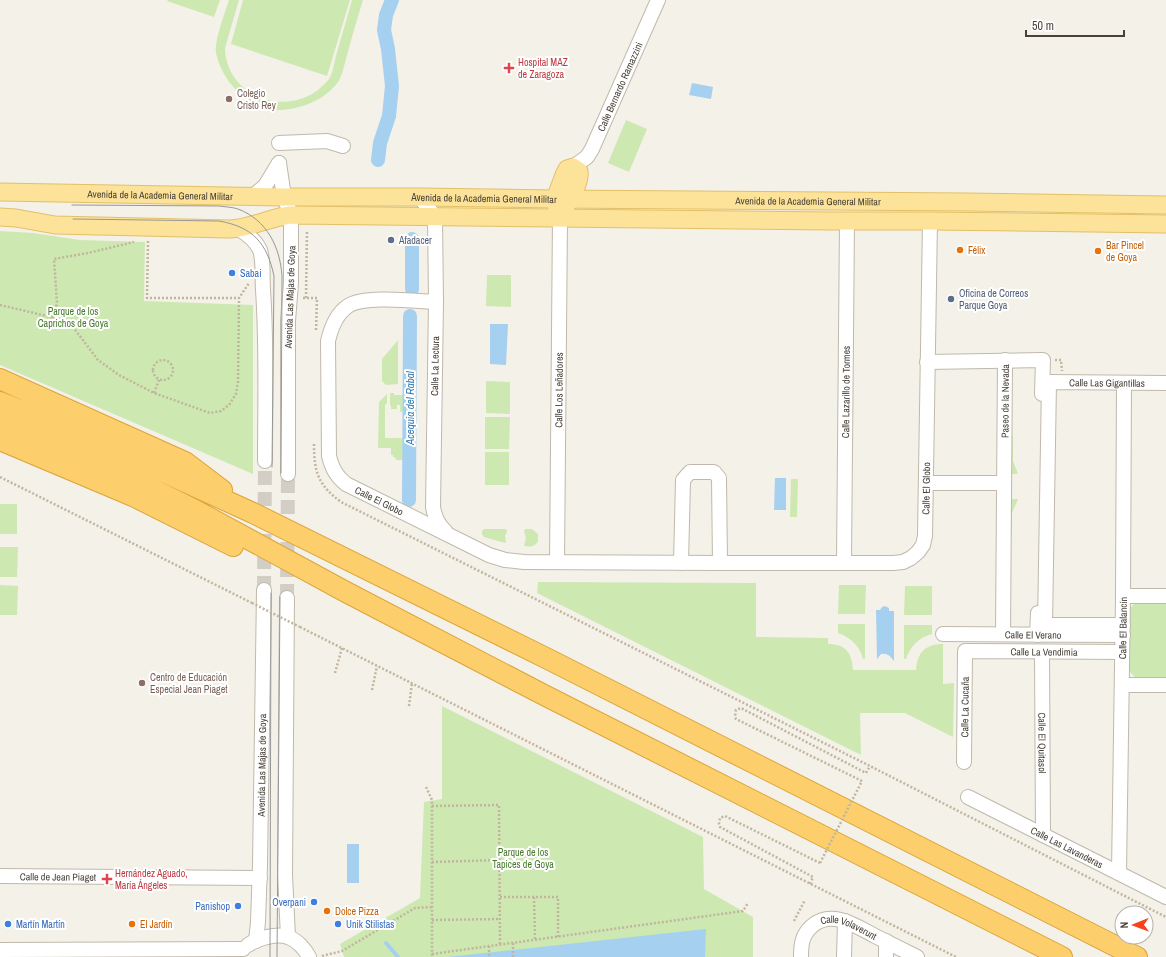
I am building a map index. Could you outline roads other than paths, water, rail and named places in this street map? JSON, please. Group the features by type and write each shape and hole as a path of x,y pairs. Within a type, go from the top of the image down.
{"highway":[{"path":"0,379 185,462 253,513"},
{"path":"0,402 78,433 253,513 548,659 1138,957"},
{"path":"0,419 63,445 188,507 346,592 546,696 1062,957"},
{"path":"0,440 133,496 309,584 346,592"}],"main road":[{"name":"Calle Bernardo Ramazzini","path":"561,206 579,177 579,171 573,167"},
{"name":"Avenida de la Academia General Militar","path":"0,192 284,197 420,196 561,206 848,222 930,221 1166,224"},
{"name":"Avenida de la Academia General Militar","path":"930,221 968,202"},
{"name":"Avenida de la Academia General Militar","path":"0,217 16,218 55,225 239,229 291,215 478,217 561,206 968,202 1166,205"}],"street":[{"name":"Calle Bernardo Ramazzini","path":"573,167 586,157 592,150 658,0"},
{"path":"279,143 327,141 343,146"},
{"name":"Avenida Las Majas de Goya","path":"253,196 265,186 279,163 284,197 291,215 291,283 288,321 288,474"},
{"path":"420,196 435,217"},
{"name":"Calle Los Leñadores","path":"557,562 561,206"},
{"name":"Calle La Lectura","path":"435,217 436,302 433,507 435,519 440,527 449,535"},
{"name":"Calle El Globo","path":"436,302 372,300 356,302 347,307 340,314 331,328 328,341 329,456 334,472 339,479 346,484 489,555 505,560 524,562 681,563 903,562 918,552 923,544 925,536 930,221"},
{"name":"Calle Lazarillo de Tormes","path":"844,563 848,222"},
{"path":"239,229 248,235 257,245 262,258 265,319 265,461"},
{"path":"927,362 1004,360"},
{"name":"Paseo de la Nevada","path":"1003,634 1004,360 1043,360 1041,630"},
{"name":"Calle Las Gigantillas","path":"1041,630 1049,382 1166,383"},
{"name":"Calle El Balancín","path":"1119,873 1123,630 1124,383"},
{"path":"681,563 683,480 690,472 714,472 719,478 720,563"},
{"path":"926,483 1004,483"},
{"name":"Avenida Las Majas de Goya","path":"256,940 260,878 264,590"},
{"path":"1123,596 1166,596"},
{"path":"287,598 285,874 288,937"},
{"name":"Calle El Verano","path":"943,634 1003,634 1041,630 1123,630"},
{"name":"Calle La Vendimia","path":"965,651 1122,652"},
{"name":"Calle La Cucaña","path":"964,762 965,651"},
{"name":"Calle El Quitasol","path":"1042,652 1044,835"},
{"path":"1122,685 1166,685"},
{"name":"Calle Las Lavanderas","path":"968,797 1166,897"},
{"name":"Calle de Jean Piaget","path":"0,876 260,878"},
{"name":"Calle Volaverunt","path":"801,957 802,939 806,933 816,923 829,918 845,921 917,957"},
{"path":"844,957 845,921"},
{"path":"0,950 240,953 256,940 270,936 288,937 315,957"},
{"path":"886,941 886,957"}],"water":[{"path":"692,83 713,87 711,99 689,95"},
{"path":"490,324 508,324 506,365 490,364"},
{"path":"775,478 786,478 786,510 774,510"},
{"path":"885,606 889,608 889,611 894,611 894,661 887,654 881,654 877,659 876,610 880,610"},
{"path":"347,844 359,844 359,883 347,883"},
{"path":"706,929 705,957 447,957"}],"waterway":[{"name":"Acequia del Rabal","path":"378,160 380,143 389,116 392,86 388,49 384,30 386,15 392,0"},
{"name":"Acequia del Rabal","path":"412,239 412,289"},
{"name":"Acequia del Rabal","path":"409,500 410,316"},
{"name":"Acequia del Rabal","path":"386,943 398,957"}],"tunnel":[{"path":"264,590 265,461"},
{"path":"287,598 288,474"}],"tram line":[{"path":"72,205 229,207 238,209 248,214 264,227 275,245 281,265 282,276 281,473"},
{"path":"73,219 219,221 241,227 257,238 267,254 274,276 272,467"},
{"path":"270,957 271,593"},
{"path":"277,957 280,597"}],"place":[{"name":"Hospital MAZ de Zaragoza","path":"509,68"},
{"name":"Colegio Cristo Rey","path":"229,99"},
{"name":"Afadacer","path":"391,240"},
{"name":"Félix","path":"960,250"},
{"name":"Bar Pincel de Goya","path":"1098,251"},
{"name":"Sabai","path":"232,273"},
{"name":"Oficina de Correos Parque Goya","path":"951,299"},
{"name":"Centro de Educación Especial Jean Piaget","path":"142,683"},
{"name":"Hernández Aguado, María Ángeles","path":"107,879"},
{"name":"Overpani","path":"314,902"},
{"name":"Panishop","path":"238,906"},
{"name":"Dolce Pizza","path":"327,911"},
{"name":"Martín Martín","path":"8,924"},
{"name":"El Jardín","path":"132,924"},
{"name":"Unik Stilistas","path":"338,924"}],"park label":[{"name":"Parque de los Caprichos de Goya","path":"73,316"},
{"name":"Parque de los Tapices de Goya","path":"523,858"}]}
